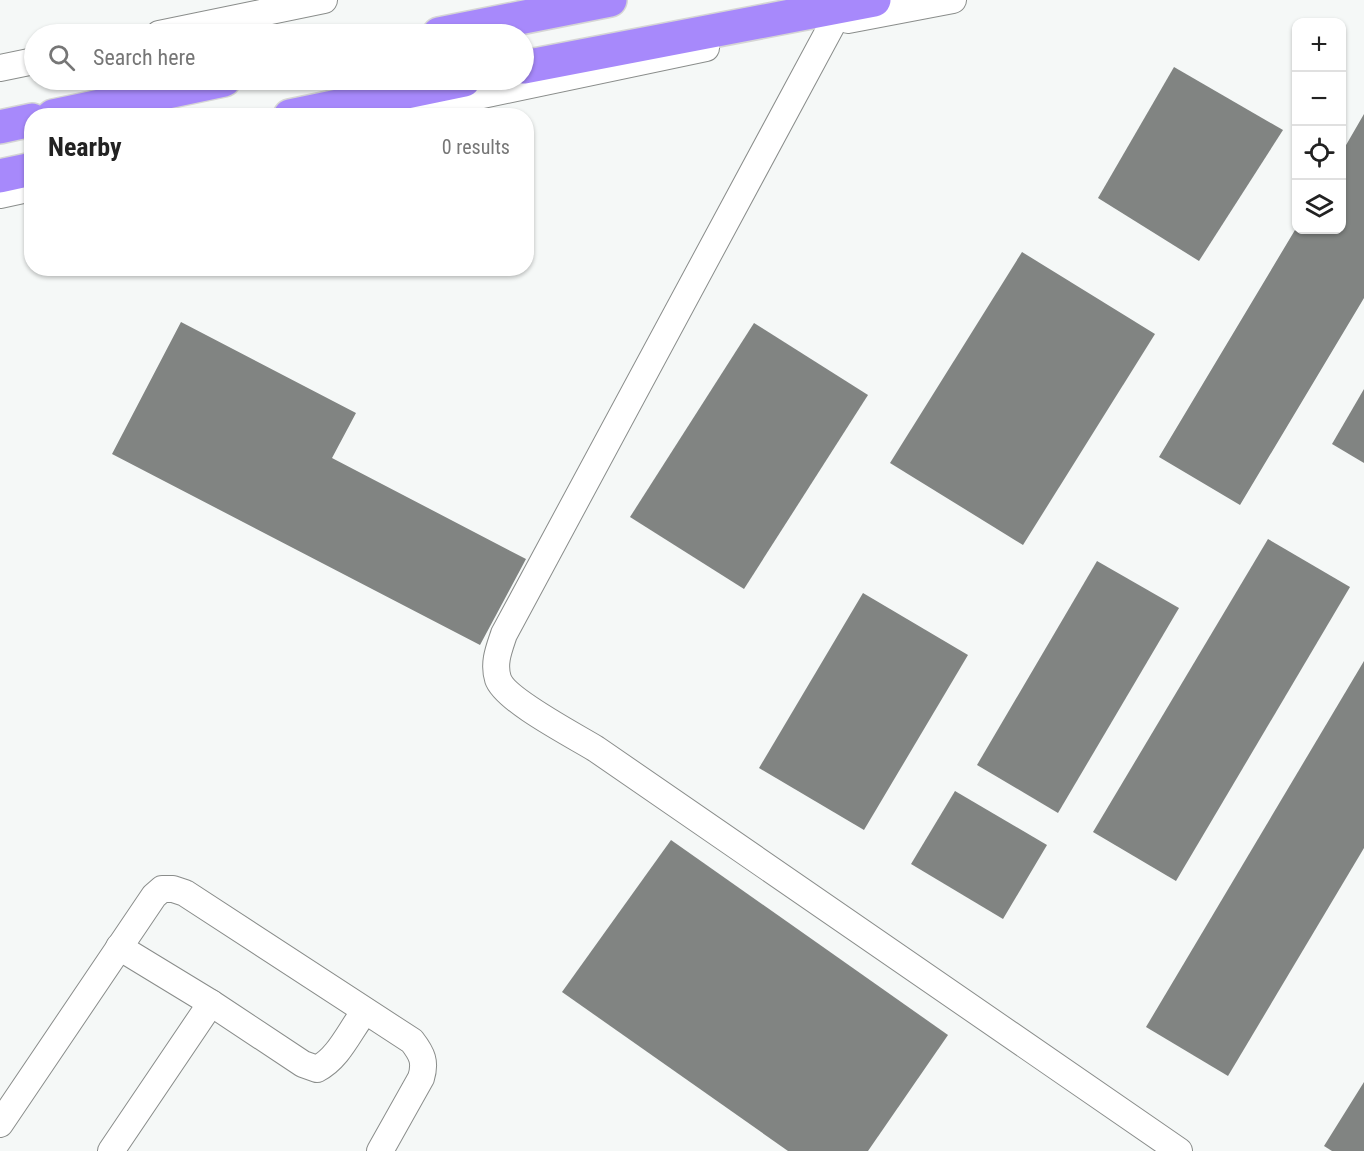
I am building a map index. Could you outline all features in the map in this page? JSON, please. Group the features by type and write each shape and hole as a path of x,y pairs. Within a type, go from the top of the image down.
{"highway":[{"path":"488,24 610,0"},
{"path":"534,65 874,0"},
{"path":"91,108 176,90"},
{"path":"329,108 416,90"},
{"path":"0,127 24,122"},
{"path":"0,176 24,171"}],"street":[{"path":"208,24 324,0"},
{"path":"534,85 953,0"},
{"path":"834,23 504,634 496,656 498,680 514,699 596,749 1179,1151"},
{"path":"0,68 24,63"},
{"path":"422,108 509,90"},
{"path":"0,195 24,190"},
{"path":"0,1124 154,896 162,889 173,889 185,893 412,1041 421,1052 425,1065 421,1078 380,1151"},
{"path":"119,947 211,1003 303,1064 317,1069 326,1064 335,1054 365,1011"},
{"path":"111,1151 211,1003"}],"building":[{"path":"1174,67 1283,130 1199,261 1098,198"},
{"path":"1364,114 1364,298 1240,505 1159,457 1293,234 1346,234 1346,145"},
{"path":"1022,252 1155,334 1023,545 890,463"},
{"path":"181,322 356,413 332,458 526,559 480,645 112,454"},
{"path":"754,323 868,395 744,589 630,517"},
{"path":"1364,389 1364,463 1332,444"},
{"path":"1268,539 1350,587 1176,881 1093,832"},
{"path":"1097,561 1179,608 1058,813 977,765"},
{"path":"863,593 968,655 864,830 759,768"},
{"path":"1364,661 1364,848 1228,1076 1146,1027"},
{"path":"955,791 1047,845 1003,919 911,864"},
{"path":"671,840 948,1035 868,1151 788,1151 562,992"},
{"path":"1364,1082 1364,1151 1332,1151 1324,1146"}]}
